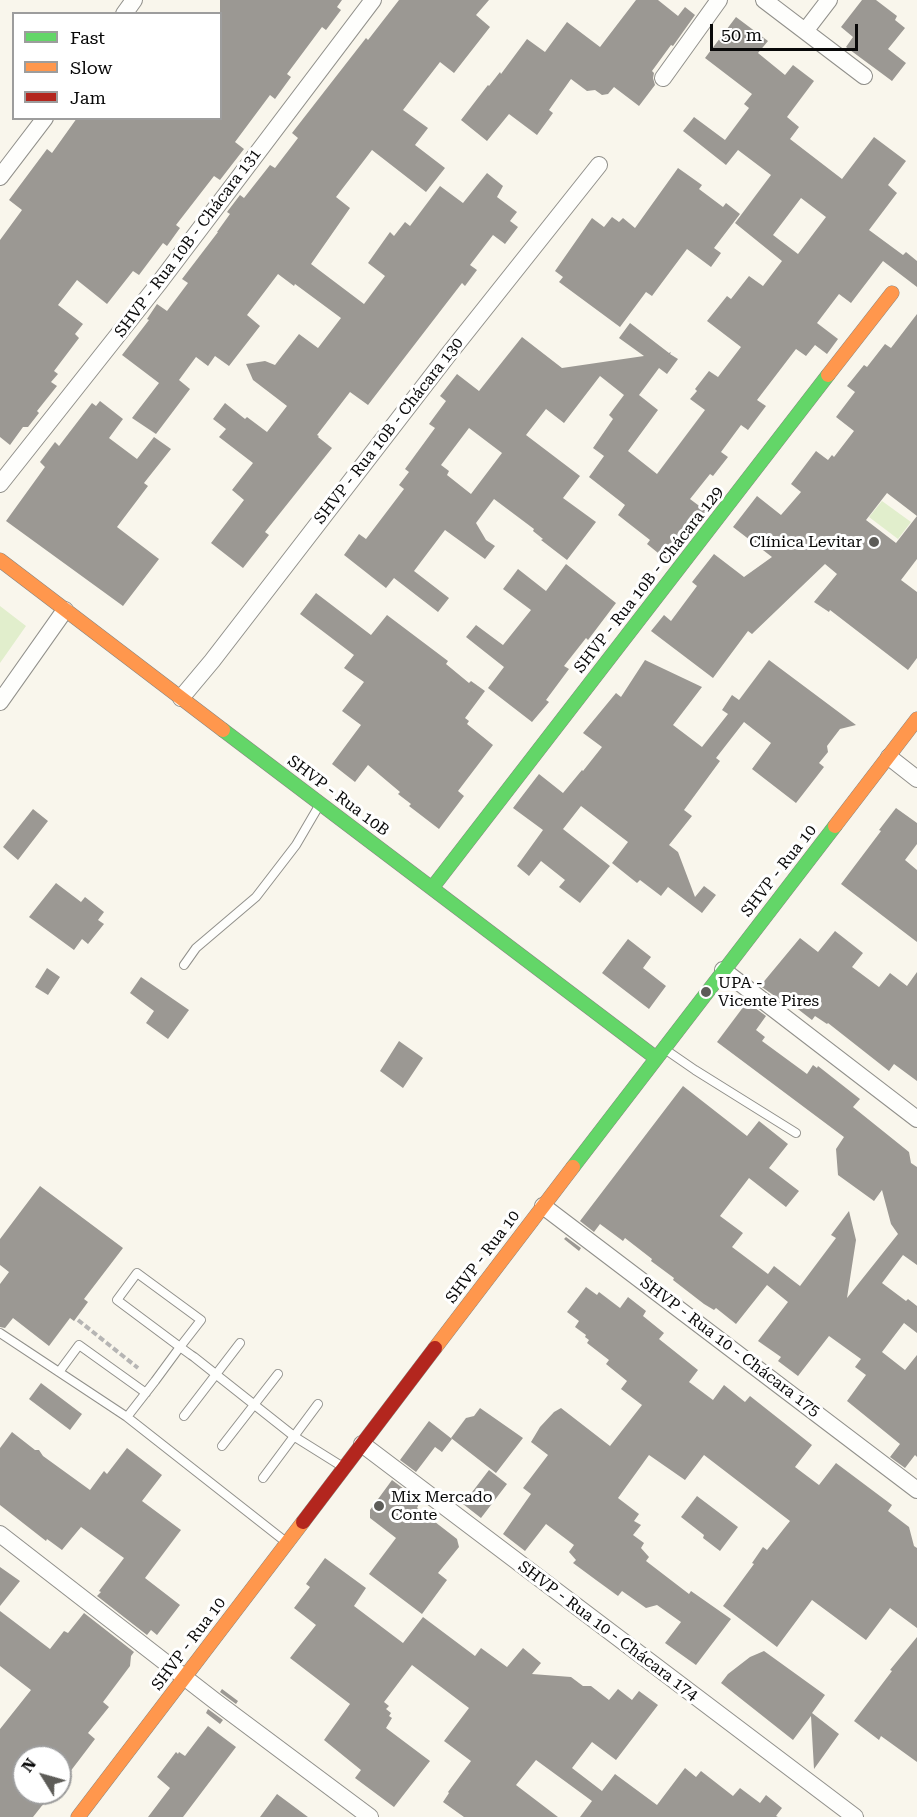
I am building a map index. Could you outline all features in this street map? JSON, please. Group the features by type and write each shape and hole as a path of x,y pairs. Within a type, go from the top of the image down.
{"street":[{"name":"SHVP - Rua 10B - Chácara 131","path":"0,484 159,283 374,0"},
{"path":"663,78 719,0"},
{"path":"764,0 864,76"},
{"path":"806,30 829,0"},
{"path":"0,177 43,120"},
{"name":"SHVP - Rua 10B - Chácara 130","path":"181,698 599,165"},
{"name":"SHVP - Rua 10B - Chácara 129","path":"432,888 892,292"},
{"name":"SHVP - Rua 10B","path":"0,560 432,888 660,1053"},
{"path":"0,702 65,610"},
{"name":"SHVP - Rua 10","path":"78,1817 917,719"},
{"path":"889,757 917,779"},
{"path":"723,970 917,1119"},
{"name":"SHVP - Rua 10 - Chácara 175","path":"543,1206 917,1490"},
{"name":"SHVP - Rua 10 - Chácara 174","path":"362,1444 855,1817"},
{"path":"0,1534 370,1817"}],"lane":[{"path":"184,965 196,948 256,897 296,845 320,804"},
{"path":"660,1053 695,1070 796,1133"},
{"path":"128,1417 180,1347 201,1320 137,1273 117,1300 180,1347 295,1437 344,1467"},
{"path":"0,1333 128,1417 286,1542"},
{"path":"184,1416 240,1343"},
{"path":"59,1372 79,1345 146,1393"},
{"path":"222,1446 278,1374"},
{"path":"263,1478 318,1404"}],"path":[{"path":"78,1320 155,1381"}],"green space":[{"path":"882,501 911,522 898,539 869,517"},
{"path":"0,606 26,626 0,663"}],"building":[{"path":"220,0 342,0 337,7 341,10 326,30 322,27 287,74 291,77 275,99 270,95 235,142 244,149 220,180 214,176 176,225 180,228 167,246 163,243 139,275 133,271 107,304 77,280 58,305 83,324 75,334 79,338 54,371 58,374 51,382 57,386 37,411 39,413 28,427 23,427 10,445 0,437 0,240 22,210 9,200 47,149 52,153 76,120 222,120 222,12 220,12"},
{"path":"399,0 489,0 476,15 490,27 454,73 440,62 403,110 428,128 415,145 445,168 426,192 372,150 336,197 350,208 311,264 364,304 385,276 368,263 390,232 394,236 405,222 410,226 440,186 463,203 487,173 503,186 497,197 517,212 510,221 518,227 505,244 493,235 470,265 477,270 465,286 462,283 368,405 350,392 317,435 332,448 265,532 269,535 243,568 211,543 244,500 232,490 253,463 219,437 226,429 213,419 225,403 245,419 247,417 267,432 287,406 253,380 246,364 265,361 275,365 299,334 318,348 341,318 278,274 247,315 260,326 229,366 215,356 208,366 196,357 179,380 190,389 156,434 132,418 159,383 122,355 149,320 147,319 157,304 167,311 188,283 182,279 218,232 230,214 227,212 240,195 244,198 270,165 275,168 298,138 292,133 366,38 368,40"},
{"path":"636,0 658,0 678,16 685,7 695,15 652,71 655,85 639,106 614,87 608,94 602,95 595,90 587,91 571,79 549,110 553,113 537,135 509,114 487,141 461,120 488,85 500,72 501,74 527,39 545,52 567,22 600,47"},
{"path":"862,0 876,0 897,16 895,20 905,28 888,49 906,63 892,81 846,47 853,37 841,27"},
{"path":"736,17 768,41 758,53 785,75 793,65 814,81 787,117 799,127 790,139 842,179 874,137 906,161 888,185 897,193 869,230 903,255 906,252 917,261 917,287 883,261 851,303 839,294 817,323 838,339 827,354 815,345 806,356 796,349 757,400 766,406 748,430 741,425 721,452 728,457 713,476 710,474 690,499 706,511 668,561 647,544 650,540 618,515 625,505 589,477 604,456 593,448 613,419 609,415 624,395 600,376 564,423 546,409 526,435 580,476 563,498 596,522 567,560 541,540 543,539 533,531 534,529 494,499 476,523 486,540 495,546 485,559 445,530 414,571 449,598 438,612 394,578 386,588 344,555 359,534 366,539 404,489 399,485 409,472 405,469 435,428 429,424 446,401 440,396 457,374 479,391 522,337 562,368 644,356 619,338 630,323 678,359 667,374 659,368 639,395 658,410 628,451 657,474 705,410 690,399 697,391 695,389 709,371 718,377 741,347 707,321 727,296 731,299 749,276 763,286 782,261 735,223 771,175 738,150 726,165 683,131 694,117 725,140 749,108 744,104 752,94 705,58","holes":["801,198 826,217 798,254 773,235","469,428 502,453 471,494 447,475 449,471 441,465"]},
{"path":"678,168 702,185 699,189 723,207 726,203 740,214 714,248 721,253 711,267 687,249 652,296 646,292 620,327 559,282 563,277 555,271 592,218 604,227 612,217 619,222 623,218 635,228"},
{"path":"917,314 917,516 917,559 901,580 917,592 917,658 908,670 830,610 829,612 814,602 837,574 825,564 752,634 748,631 713,678 651,631 664,615 671,621 697,586 692,582 714,554 744,577 772,557 733,527 757,496 781,515 801,492 791,484 816,451 828,460 832,455 834,457 854,431 836,417 855,392 847,386 864,365 867,367 885,344 891,348","holes":["887,493 917,516 896,543 866,520"]},
{"path":"100,401 123,419 109,438 137,459 154,437 171,449 144,483 148,486 117,527 159,559 123,606 6,521 45,467 40,462 55,442 59,446 92,403 96,406"},
{"path":"566,564 616,603 588,640 586,638 564,666 569,669 546,700 549,702 532,722 488,688 504,667 466,637 476,625 503,645 531,610 503,589 518,569 546,591"},
{"path":"316,593 371,635 387,615 448,661 446,664 469,683 471,681 485,691 465,718 469,721 467,724 493,745 458,791 464,796 439,829 409,806 411,804 398,794 400,792 368,765 355,782 332,764 361,725 342,711 364,682 344,668 354,655 300,614"},
{"path":"645,660 702,687 673,725 702,747 728,714 722,710 732,695 739,700 769,660 856,725 840,729 827,746 828,752 819,763 824,767 796,803 752,769 771,743 744,722 716,758 720,761 684,810 692,816 669,845 678,852 695,897 704,886 716,895 702,913 668,887 661,896 640,880 637,883 612,863 628,842 581,806 563,829 610,866 580,903 559,887 565,880 541,861 529,876 517,866 543,830 513,808 539,774 563,793 583,771 602,747 583,733 616,693 621,697"},
{"path":"896,808 917,823 917,844 905,860 917,870 917,942 841,884"},
{"path":"33,809 48,821 18,860 3,847"},
{"path":"56,883 81,902 85,897 104,912 98,920 104,924 88,944 82,939 74,950 29,917"},
{"path":"835,931 863,953 852,967 879,987 890,973 907,986 917,972 917,1081 894,1064 889,1071 828,1023 815,1016 812,1020 781,996 779,999 759,985 800,938 818,952"},
{"path":"628,939 651,957 643,968 666,986 649,1009 602,973"},
{"path":"47,968 60,977 48,995 35,987"},
{"path":"141,977 189,1010 168,1039 146,1023 154,1011 130,993"},
{"path":"747,1002 766,1016 756,1030 765,1037 762,1041 807,1074 813,1065 817,1068 818,1066 860,1099 853,1107 909,1152 911,1163 917,1167 917,1265 903,1255 882,1283 906,1301 908,1299 917,1306 917,1333 904,1323 882,1352 905,1370 917,1355 917,1457 915,1455 905,1468 890,1457 900,1444 847,1401 866,1375 855,1367 861,1359 829,1336 798,1376 778,1361 781,1357 758,1341 788,1302 767,1285 736,1324 716,1308 714,1310 704,1304 673,1280 674,1278 625,1238 623,1241 600,1224 594,1232 580,1221 683,1086 747,1136 759,1121 788,1144 769,1168 799,1191 786,1207 749,1178 720,1216 743,1233 732,1247 768,1274 774,1266 800,1286 836,1238 831,1235 849,1211 856,1240 847,1298 898,1234 891,1224 882,1190 874,1201 838,1175 836,1149 844,1137 717,1042"},
{"path":"399,1041 423,1058 403,1088 380,1071"},
{"path":"40,1186 123,1248 84,1299 88,1302 74,1321 70,1318 49,1346 13,1318 5,1328 0,1327 0,1284 9,1272 0,1265 0,1239"},
{"path":"566,1237 581,1248 579,1251 564,1239"},
{"path":"586,1287 597,1295 599,1292 620,1308 628,1297 646,1311 643,1316 664,1333 659,1339 698,1370 689,1382 713,1400 724,1385 745,1402 750,1396 812,1445 795,1467 819,1485 836,1463 892,1505 888,1511 909,1527 914,1546 917,1548 917,1628 890,1608 866,1640 812,1600 777,1647 723,1606 754,1564 752,1563 763,1547 767,1550 790,1521 704,1455 685,1480 649,1455 618,1498 639,1514 634,1521 641,1525 633,1535 644,1543 641,1548 649,1557 646,1561 689,1594 691,1591 731,1619 696,1665 665,1643 681,1622 657,1605 646,1608 622,1591 618,1596 573,1563 576,1560 569,1552 574,1545 546,1524 525,1551 503,1534 531,1494 523,1488 548,1455 531,1442 540,1427 554,1412 561,1408 610,1446 642,1405 621,1389 627,1381 606,1364 609,1360 587,1343 589,1340 585,1337 586,1335 575,1327 579,1321 567,1312"},
{"path":"41,1383 82,1414 70,1430 29,1399"},
{"path":"480,1408 523,1438 496,1473 451,1438 466,1418 474,1416"},
{"path":"429,1421 452,1439 442,1452 435,1447 416,1472 400,1460"},
{"path":"12,1432 90,1490 104,1471 107,1474 127,1448 162,1475 142,1501 181,1530 145,1578 180,1605 157,1635 151,1630 147,1635 97,1596 124,1558 81,1527 62,1550 47,1539 46,1541 0,1505 0,1448"},
{"path":"489,1470 507,1484 481,1518 463,1504"},
{"path":"392,1480 420,1501 417,1508 457,1539 459,1547 438,1573 447,1580 422,1614 369,1574 396,1538 370,1518 370,1510"},
{"path":"697,1496 738,1527 720,1551 681,1517"},
{"path":"325,1558 366,1588 354,1606 403,1643 423,1617 475,1656 481,1648 507,1667 523,1648 541,1663 532,1674 571,1677 583,1686 591,1686 609,1700 618,1689 632,1700 639,1691 658,1705 616,1760 592,1742 572,1768 602,1791 615,1774 657,1805 685,1768 696,1777 701,1771 733,1796 740,1788 760,1803 766,1795 782,1808 776,1816 778,1817 580,1817 592,1801 536,1760 516,1785 558,1817 464,1817 443,1802 471,1761 444,1741 469,1708 412,1665 384,1702 389,1706 386,1709 391,1713 389,1716 392,1718 386,1728 430,1761 394,1807 355,1778 361,1770 324,1740 350,1704 290,1658 316,1625 294,1608 310,1587 306,1584"},
{"path":"0,1567 20,1581 0,1606"},
{"path":"0,1611 50,1649 64,1631 68,1633 84,1613 134,1652 130,1666 103,1702 109,1707 88,1733 95,1739 72,1769 72,1745 12,1745 12,1805 42,1805 33,1817 0,1817 0,1729 31,1690 0,1666"},
{"path":"917,1637 917,1762 881,1736 879,1740 854,1721 892,1671 890,1670"},
{"path":"764,1651 825,1695 812,1713 839,1734 814,1769 811,1716 793,1740 721,1683 728,1674 750,1657"},
{"path":"222,1689 238,1701 236,1704 220,1692"},
{"path":"208,1709 223,1720 220,1724 206,1713"},
{"path":"208,1726 236,1747 183,1817 148,1817 170,1788 157,1777 176,1752 185,1756"},
{"path":"277,1794 308,1817 260,1817"}],"traffic: fast":[{"path":"432,888 828,375"},
{"path":"223,730 656,1058"},
{"path":"573,1167 835,826"}],"traffic: slow":[{"path":"828,375 892,293"},
{"path":"0,560 223,730"},
{"path":"835,826 917,719"},
{"path":"435,1348 573,1167"},
{"path":"78,1817 303,1522"}],"traffic: jam":[{"path":"303,1522 435,1348"}],"place":[{"name":"Clínica Levitar","path":"874,542"},
{"name":"UPA - Vicente Pires","path":"706,992"},
{"name":"Mix Mercado Conte","path":"379,1506"}]}
